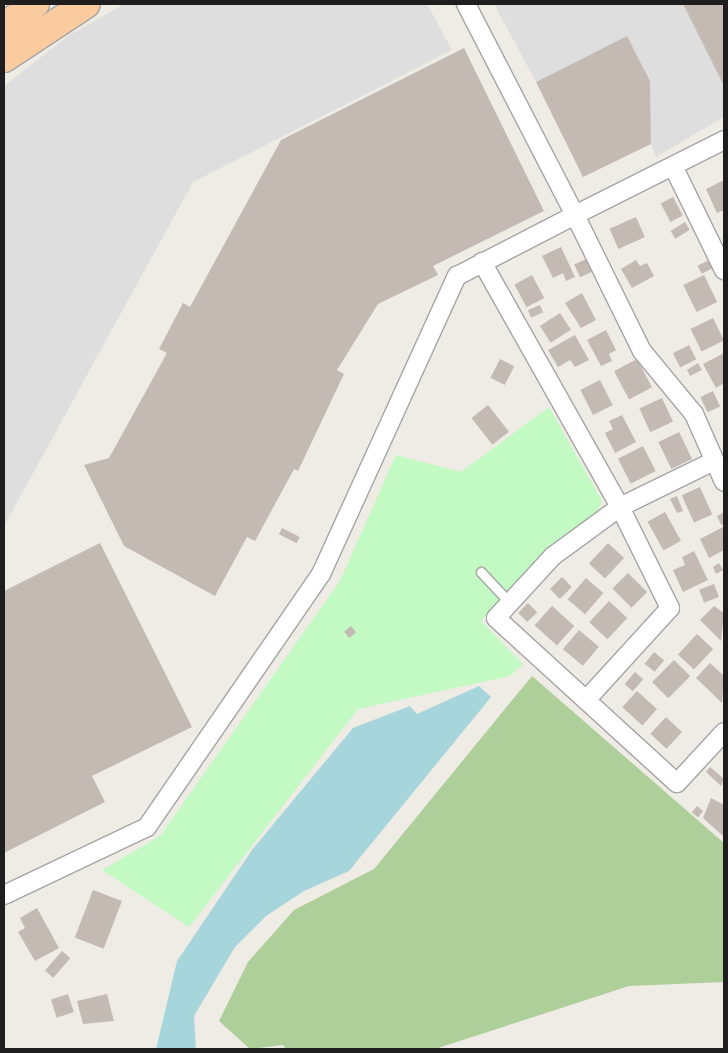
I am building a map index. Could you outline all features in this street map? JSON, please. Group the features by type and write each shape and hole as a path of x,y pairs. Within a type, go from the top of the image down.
{"main road":[{"path":"4,27 35,4"},
{"path":"4,58 86,4"}],"street":[{"path":"466,4 575,214 642,351 694,414 724,482"},
{"path":"4,895 147,827 321,574 457,276 575,214 724,140"},
{"path":"673,166 724,270"},
{"path":"482,262 620,507 670,608 586,700"},
{"path":"714,461 620,507 553,556 496,618 677,784 724,732"}],"lane":[{"path":"481,572 510,603"}],"green space":[{"path":"549,407 602,501 597,512 550,545 481,621 523,664 510,676 358,709 189,927 102,870 160,836 340,581 396,455 461,472"},
{"path":"532,676 724,843 724,982 629,986 435,1049 286,1049 283,1045 250,1049 219,1021 248,962 294,910 374,869"}],"shaded area":[{"path":"124,4 427,4 452,50 193,182 4,526 4,86 68,36"},
{"path":"494,4 683,4 724,86 724,117 656,157 651,144 650,81 627,36 536,82"}],"water":[{"path":"479,686 491,697 349,871 304,891 266,916 235,947 194,1016 196,1049 156,1049 177,961 252,850 353,728 410,706 417,714"}],"building":[{"path":"683,4 724,4 724,86"},
{"path":"627,36 650,81 651,144 583,177 536,82"},
{"path":"464,48 544,211 433,266 438,275 378,304 337,370 344,374 298,471 294,469 255,541 247,537 215,596 124,546 84,465 109,458 167,353 159,349 183,303 190,307 281,140"},
{"path":"724,180 724,210 717,213 706,189"},
{"path":"673,197 683,216 670,222 661,204"},
{"path":"636,217 645,237 618,249 610,229"},
{"path":"685,222 690,230 675,239 671,231"},
{"path":"561,247 575,277 566,281 563,273 553,278 542,256"},
{"path":"586,259 592,272 580,277 574,264"},
{"path":"711,259 715,267 702,274 698,266"},
{"path":"636,260 640,266 647,263 654,276 632,288 621,269"},
{"path":"532,275 544,298 527,307 514,284"},
{"path":"704,275 717,302 696,312 683,285"},
{"path":"582,293 596,320 581,328 565,303"},
{"path":"540,305 543,312 531,317 528,310"},
{"path":"560,313 571,330 551,343 540,326"},
{"path":"713,318 724,340 701,351 691,329"},
{"path":"606,330 616,350 609,354 612,361 601,366 587,340"},
{"path":"575,335 589,360 575,367 570,360 558,367 548,350"},
{"path":"689,345 696,359 680,367 673,353"},
{"path":"724,353 724,383 716,388 703,364"},
{"path":"500,359 514,366 505,385 490,378"},
{"path":"637,359 652,387 629,399 614,371"},
{"path":"698,363 702,370 690,376 687,370"},
{"path":"600,380 613,405 593,415 580,390"},
{"path":"713,391 720,406 707,412 700,397"},
{"path":"662,398 673,422 650,432 639,409"},
{"path":"488,405 509,432 492,445 471,418"},
{"path":"622,415 636,442 615,453 605,433 613,429 609,421"},
{"path":"679,432 692,459 671,469 658,442"},
{"path":"643,446 656,471 631,484 618,459"},
{"path":"700,487 712,514 694,523 682,495"},
{"path":"677,496 683,511 677,513 670,499"},
{"path":"665,512 681,541 664,551 648,522"},
{"path":"724,512 724,523 721,525 717,516"},
{"path":"723,527 724,550 709,558 700,539"},
{"path":"282,528 300,537 297,543 279,534"},
{"path":"100,543 192,727 92,776 105,802 4,853 4,591"},
{"path":"608,543 624,558 605,578 589,563"},
{"path":"694,551 708,580 683,592 673,570 685,565 682,557"},
{"path":"719,563 723,570 716,574 713,567"},
{"path":"628,573 647,592 632,608 612,589"},
{"path":"562,577 572,587 560,599 550,589"},
{"path":"586,578 603,593 585,614 568,599"},
{"path":"714,584 719,597 704,603 699,590"},
{"path":"609,601 627,618 608,639 589,622"},
{"path":"528,603 537,612 527,622 518,613"},
{"path":"552,606 574,626 557,645 535,625"},
{"path":"714,606 724,613 721,641 700,620"},
{"path":"351,626 356,632 349,638 344,632"},
{"path":"579,630 599,647 583,666 563,649"},
{"path":"697,634 713,649 694,669 678,654"},
{"path":"654,652 664,660 655,672 645,664"},
{"path":"674,660 690,676 668,698 652,682"},
{"path":"710,663 724,676 722,703 696,678"},
{"path":"635,672 643,679 633,691 625,684"},
{"path":"637,691 657,709 642,725 622,707"},
{"path":"666,717 682,732 666,749 650,734"},
{"path":"710,767 724,779 721,786 706,772"},
{"path":"711,798 724,805 724,837 703,818"},
{"path":"697,806 703,811 698,817 692,812"},
{"path":"93,890 122,901 104,949 75,938"},
{"path":"37,908 59,948 35,961 18,932 25,928 20,918"},
{"path":"62,951 70,958 53,978 45,971"},
{"path":"68,994 74,1012 57,1018 51,1000"},
{"path":"107,994 114,1021 83,1024 77,1001"}]}
